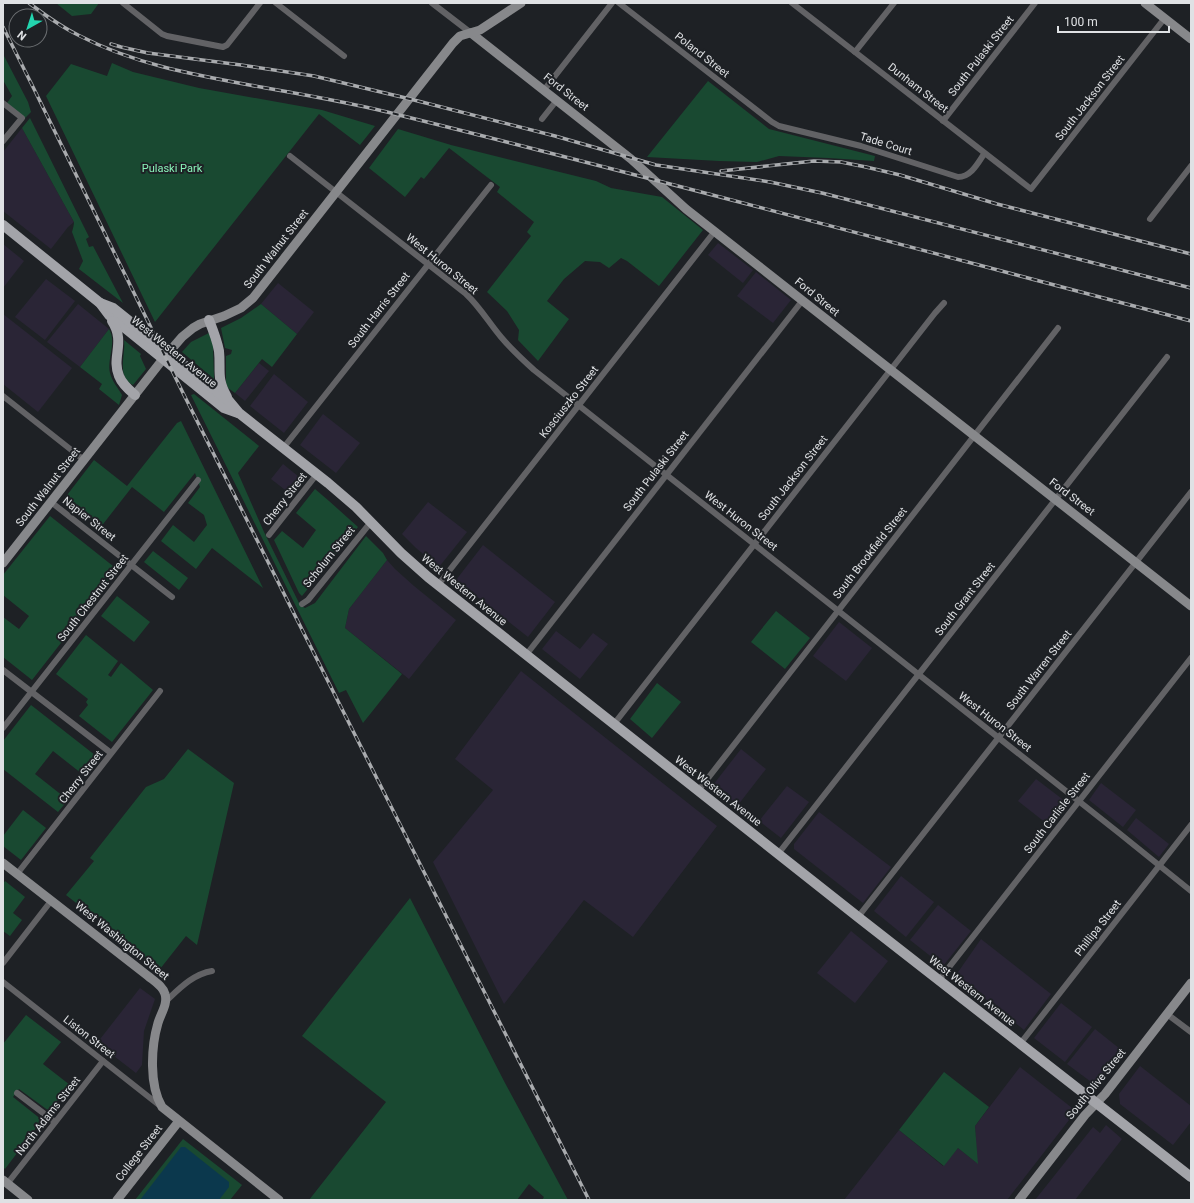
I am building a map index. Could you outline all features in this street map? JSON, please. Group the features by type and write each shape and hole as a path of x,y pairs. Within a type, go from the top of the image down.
{"main road":[{"name":"West Western Avenue","path":"4,229 100,303 109,315 228,401 239,413 317,474 356,507 401,553 438,585 858,917 1191,1177"},
{"name":"West Western Avenue","path":"100,303 113,308 224,408 239,413"},
{"path":"109,315 118,334 119,343 116,360 119,378 135,396"},
{"path":"209,320 215,334 219,351 219,378 228,401"}],"street":[{"path":"123,3 162,34 224,47 227,46 260,3"},
{"path":"276,3 344,56"},
{"name":"Ford Street","path":"432,3 631,159 686,210 715,231 1191,606"},
{"name":"South Walnut Street","path":"4,560 182,337 194,328 209,320 224,316 240,308 253,298 453,43 460,36 480,30 521,3"},
{"path":"544,90 612,3"},
{"name":"Poland Street","path":"619,3 772,122"},
{"name":"Dunham Street","path":"792,3 984,154 1031,189"},
{"path":"855,52 894,3"},
{"name":"South Pulaski Street","path":"943,121 1035,3"},
{"path":"1145,3 1191,39"},
{"name":"South Jackson Street","path":"1031,189 1164,18"},
{"path":"542,118 557,100"},
{"path":"3,103 22,118 3,141"},
{"name":"Tade Court","path":"772,122 779,126 861,146 958,177 963,177 968,174 984,154"},
{"name":"West Huron Street","path":"290,156 428,264 475,303 514,352 534,370 1191,891"},
{"path":"1150,219 1191,166"},
{"name":"South Harris Street","path":"284,447 491,185"},
{"name":"Kosciuszko Street","path":"438,585 715,231"},
{"name":"South Pulaski Street","path":"526,654 802,301"},
{"name":"South Jackson Street","path":"614,724 944,303"},
{"name":"South Brookfield Street","path":"698,791 1058,328"},
{"name":"South Grant Street","path":"778,854 1167,357"},
{"path":"3,396 84,460"},
{"name":"Cherry Street","path":"269,535 317,474"},
{"name":"South Chestnut Street","path":"3,728 198,480"},
{"name":"South Warren Street","path":"858,917 1191,492"},
{"name":"Napier Street","path":"51,502 172,597"},
{"name":"Scholum Street","path":"302,604 308,600 371,522"},
{"name":"South Carlisle Street","path":"939,980 1191,658"},
{"path":"3,670 111,753"},
{"name":"Cherry Street","path":"17,874 160,692"},
{"name":"Phillipa Street","path":"1020,1044 1191,825"},
{"name":"West Washington Street","path":"3,863 159,985 164,990 166,1001"},
{"path":"3,962 51,900"},
{"path":"212,971 189,980 166,1001 156,1033 153,1060 155,1087 158,1100 162,1107 179,1121 280,1200"},
{"name":"Liston Street","path":"3,982 162,1107"},
{"name":"South Olive Street","path":"1019,1200 1085,1115 1105,1094 1191,983"},
{"path":"1167,1014 1191,1032"},
{"name":"North Adams Street","path":"5,1182 103,1061"},
{"path":"17,1093 55,1122"},
{"name":"College Street","path":"117,1200 179,1121"},
{"path":"5,1182 28,1200"}],"shaded area":[{"path":"22,128 74,222 68,227 51,249 3,211 3,152"},
{"path":"718,243 753,270 743,283 708,255"},
{"path":"3,244 24,261 3,288"},
{"path":"756,272 791,300 773,323 737,296"},
{"path":"46,279 75,301 45,340 15,317"},
{"path":"278,283 314,312 297,334 261,304"},
{"path":"78,304 109,329 80,367 47,342"},
{"path":"3,314 72,368 38,412 3,384"},
{"path":"259,363 269,371 245,401 235,393"},
{"path":"274,374 308,402 284,433 250,406"},
{"path":"323,414 360,443 336,473 300,445"},
{"path":"283,464 304,481 293,496 271,479"},
{"path":"428,502 467,532 439,567 402,534"},
{"path":"483,545 555,602 528,637 456,580"},
{"path":"387,560 414,586 456,620 409,679 345,628 349,609"},
{"path":"839,622 872,648 846,681 813,656"},
{"path":"556,631 580,649 593,633 608,644 580,679 542,649"},
{"path":"521,671 717,826 633,937 584,900 504,1004 433,862 493,790 455,759"},
{"path":"741,749 766,769 738,805 713,785"},
{"path":"1036,779 1070,805 1051,827 1018,801"},
{"path":"1101,783 1136,810 1123,827 1089,800"},
{"path":"787,786 809,802 781,838 759,821"},
{"path":"819,812 891,867 863,903 794,849 794,844"},
{"path":"1136,818 1169,844 1159,857 1127,830"},
{"path":"901,876 934,902 906,937 874,911"},
{"path":"938,905 971,931 943,966 910,940"},
{"path":"851,931 888,961 855,1003 817,973"},
{"path":"981,939 1051,994 1024,1030 956,975"},
{"path":"140,988 155,999 144,1031 142,1065 136,1073 97,1043"},
{"path":"1061,1003 1092,1027 1065,1062 1034,1038"},
{"path":"1095,1029 1125,1053 1098,1087 1067,1064"},
{"path":"1140,1066 1191,1106 1191,1122 1173,1145 1120,1104 1119,1094"},
{"path":"1020,1067 1076,1111 1007,1200 844,1200 899,1130 943,1166 958,1148 977,1163 975,1126"},
{"path":"1106,1125 1122,1139 1075,1200 1035,1200 1093,1127 1100,1133"}],"green space":[{"path":"56,3 99,3 91,14 72,16"},
{"path":"3,54 28,102 31,112 25,118 7,103 12,96 3,80"},
{"name":"Pulaski Park","path":"112,63 133,72 199,88 322,110 375,126 360,145 319,114 155,322 46,96 71,64 107,76"},
{"path":"708,81 769,129 875,156 874,161 779,156 757,162 647,157"},
{"path":"30,118 89,237 86,239 89,247 93,246 123,303 79,269 83,261 72,232 74,222 22,128"},
{"path":"398,129 451,145 596,181 611,188 662,197 703,230 659,286 621,258 609,268 600,262 585,261 564,279 547,301 569,319 538,361 518,340 519,330 507,311 487,292 531,236 527,232 534,222 497,192 500,187 449,148 424,179 421,177 405,197 369,168"},
{"path":"261,304 297,334 272,367 262,359 235,393 228,388 226,383 226,356 231,354 232,350 225,348 221,328 241,318"},
{"path":"109,329 112,345 109,367 114,382 122,395 119,405 99,389 102,384 80,367"},
{"path":"209,333 213,345 214,379 182,352 191,342"},
{"path":"124,340 141,354 140,356 146,369 133,385 125,377 123,371"},
{"path":"194,394 259,446 238,473 264,532 300,605 305,608 315,603 366,536 383,553 387,560 349,609 345,628 402,674 363,723 346,690 339,693 191,395"},
{"path":"181,421 263,588 212,548 196,569 161,541 173,525 194,542 207,525 204,515 188,503 200,487 195,473 164,512 132,487 100,528 64,499 94,460 127,486 177,423"},
{"path":"315,489 358,527 302,596 299,593 274,540 282,531 303,548 316,530 296,513"},
{"path":"50,516 118,570 32,680 3,657 3,617 19,629 29,616 3,595 3,575"},
{"path":"153,551 188,578 179,590 144,562"},
{"path":"117,596 150,622 134,642 101,616"},
{"path":"776,611 810,638 785,669 751,642"},
{"path":"86,635 118,661 108,675 111,677 121,663 153,690 112,742 79,716 88,705 86,702 88,699 56,674"},
{"path":"657,683 681,702 652,738 630,719"},
{"path":"31,705 100,759 86,777 53,751 35,774 68,800 58,812 3,769 3,741"},
{"path":"188,749 234,783 197,945 186,936 160,969 66,895 94,861 90,858 146,787 164,779"},
{"path":"23,810 46,828 21,860 3,846 3,836"},
{"path":"5,881 25,897 13,913 22,920 10,936 3,931 3,884"},
{"path":"410,898 505,1083 568,1200 542,1200 544,1197 529,1184 517,1200 309,1200 386,1102 302,1036"},
{"path":"26,1015 61,1042 43,1064 70,1085 49,1111 19,1089 13,1097 42,1120 5,1169 3,1167 3,1044"},
{"path":"944,1072 989,1107 975,1126 978,1164 958,1148 944,1166 899,1130"},
{"path":"183,1139 242,1185 230,1200 135,1200"}],"water":[{"path":"181,1147 185,1147 229,1182 229,1187 219,1200 140,1200"}],"railway":[{"path":"29,3 60,25 80,36 125,55 171,69 242,84 335,100 386,112 699,191 1191,321"},
{"path":"3,27 184,395 589,1200"},
{"path":"111,44 148,53 314,76 555,136 656,165 770,182 822,193 1191,288"},
{"path":"721,171 814,161 841,162 900,175 997,204 1191,254"}]}
